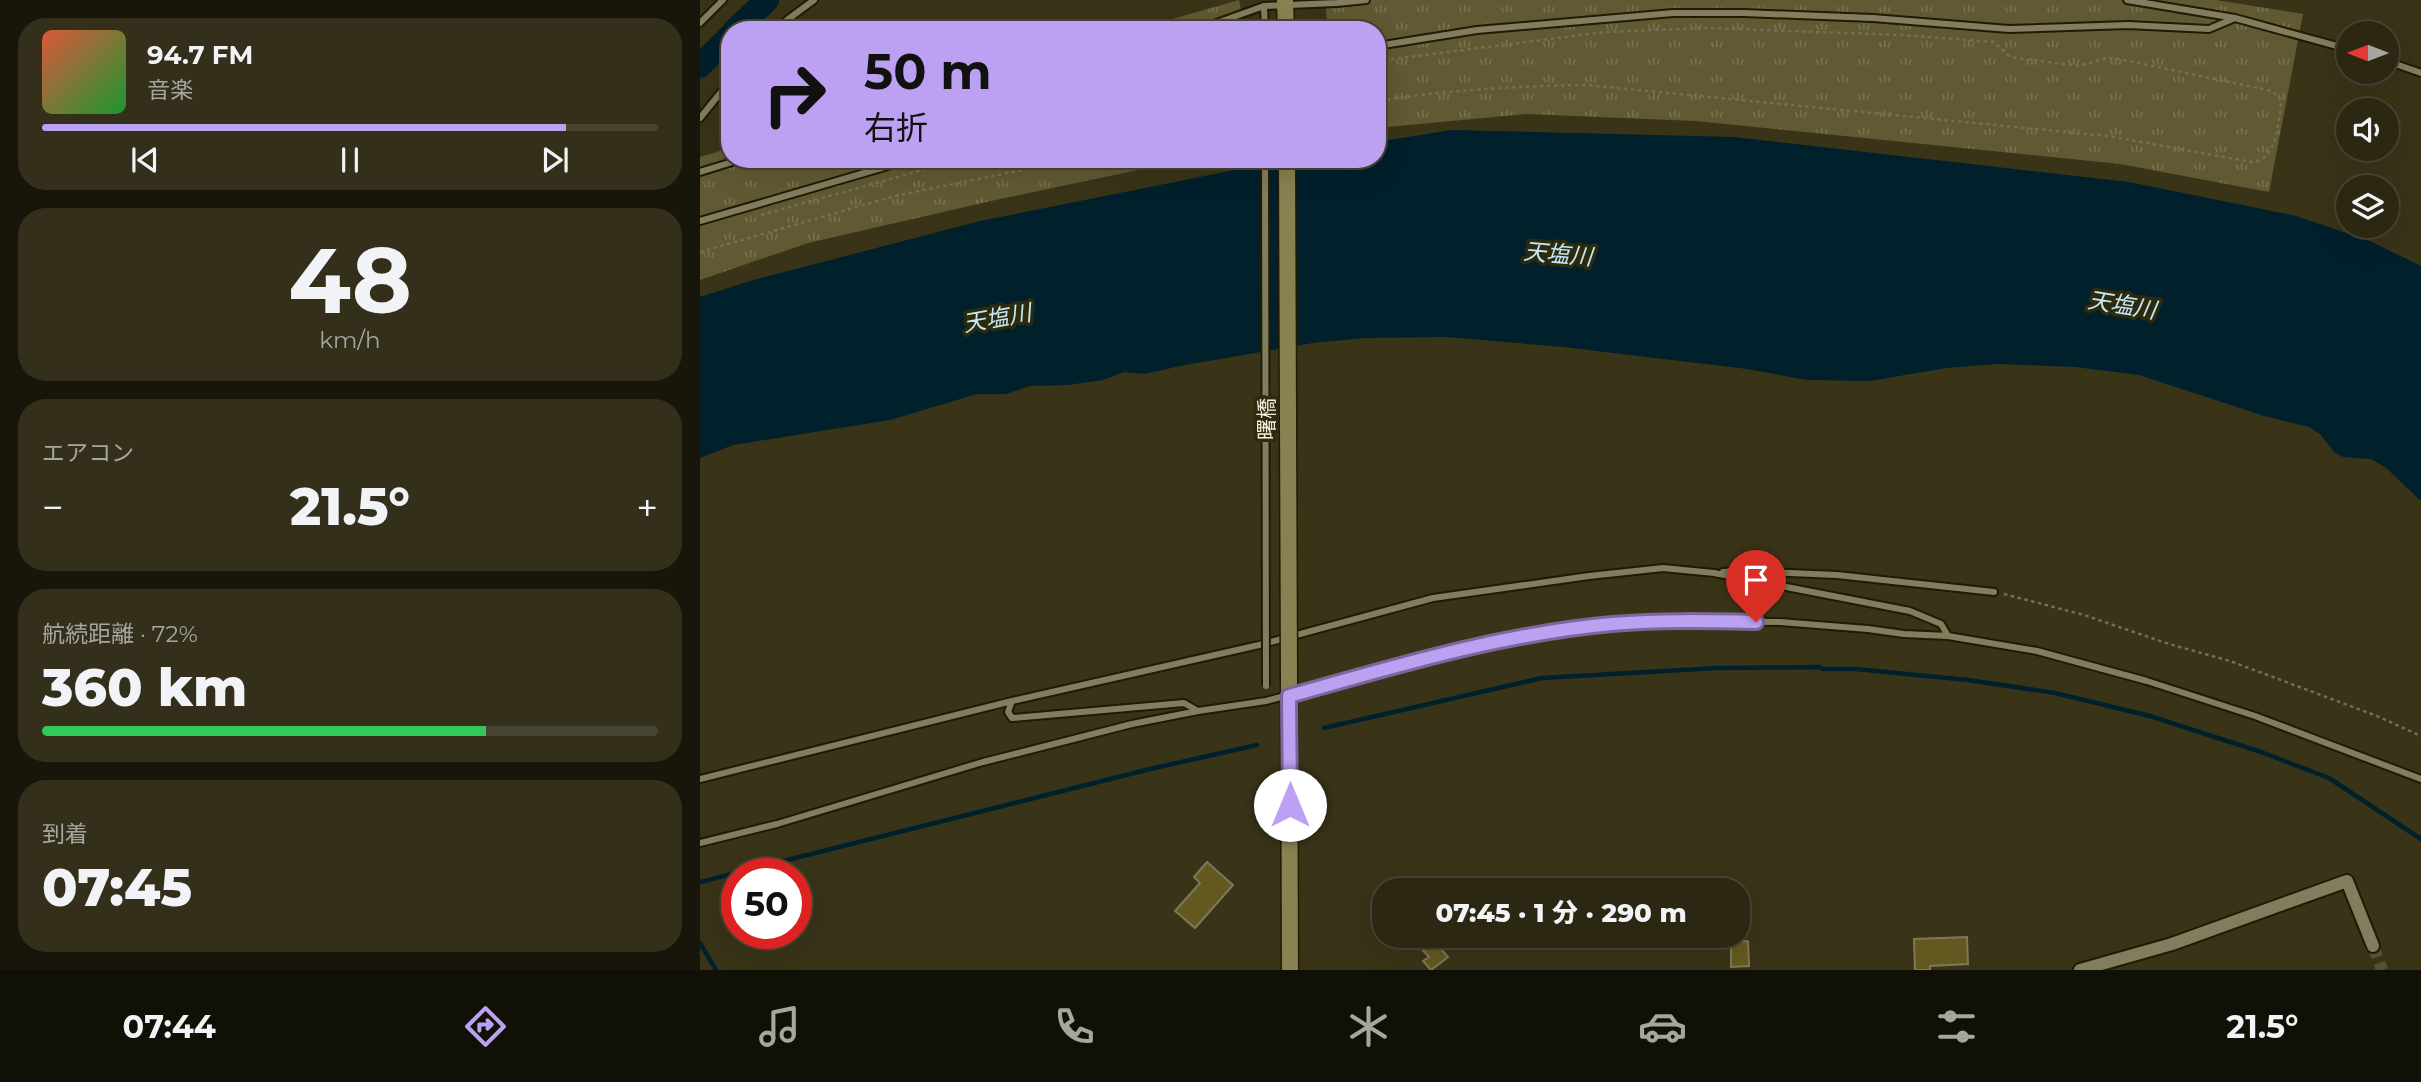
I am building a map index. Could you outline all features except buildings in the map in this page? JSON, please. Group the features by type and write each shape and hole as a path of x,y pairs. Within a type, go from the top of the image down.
{"main road":[{"path":"1285,2 1286,21"},
{"name":"曙橋","path":"1287,168 1290,970"}],"street":[{"path":"2080,970 2108,967 2347,881 2373,946"}],"lane":[{"path":"700,23 723,0"},
{"path":"786,21 814,0"},
{"path":"1222,21 1264,6 1285,2 1336,4 1366,0"},
{"path":"2127,0 2235,18 2336,46"},
{"path":"1264,6 1265,21"},
{"path":"1386,45 1477,30 1673,13 1873,18 2008,29 2128,25 2209,29 2235,18"},
{"path":"2399,65 2421,73"},
{"path":"700,118 721,92"},
{"path":"700,172 721,166"},
{"path":"700,221 881,168"},
{"path":"1265,168 1266,701"},
{"path":"700,779 1012,701 1259,645 1433,598 1588,576 1663,568 1714,573 1910,611 1941,624 1948,636"},
{"path":"1714,573 1741,571 1837,575 1994,592"},
{"path":"700,843 777,824 983,762 1132,724 1289,696 1442,653 1551,632 1612,624 1682,621 1780,622 1868,629 1948,636 2037,651 2147,681 2255,716 2421,779"},
{"path":"1012,701 1008,712 1012,718 1177,703 1190,704 1198,711"}],"path":[{"path":"1386,60 1605,32 1704,28 1875,34 1994,42 2008,55 2016,58 2079,66 2106,58 2119,59 2272,91 2281,104 2272,151 2259,162 2252,162 2108,136 1587,85 1443,91 1386,100"},
{"path":"756,216 929,168"},
{"path":"700,252 895,196 1032,168"},
{"path":"1994,592 2084,615 2169,644 2230,661 2377,716 2421,736"}],"green space":[{"path":"1239,0 1243,21 1166,21"},
{"path":"1325,0 2216,0 2303,14 2269,192 2120,164 1696,121 1526,114 1386,127 1386,21 1327,21"},
{"path":"721,151 721,168 1147,168 808,243 700,280 700,157"}],"water":[{"name":"天塩川","path":"1451,130 1734,137 2129,182 2296,216 2336,230 2336,238 2361,238 2421,266 2421,501 2385,467 2371,459 2343,457 2334,452 2320,434 2309,427 2264,416 2139,375 2075,367 1998,364 1946,368 1870,381 1807,380 1747,369 1563,347 1447,337 1365,338 1313,343 1145,374 1124,372 1103,380 1068,385 1030,386 1006,394 977,394 890,420 733,445 700,458 700,297 750,281 980,221 1244,168 1386,168 1386,141"}],"waterway":[{"path":"745,21 767,0"},
{"path":"700,66 721,45"},
{"path":"1324,728 1542,678 1717,668 1819,667 1968,680 2055,693 2150,716 2261,752 2329,778 2421,839"},
{"path":"700,882 1150,769 1257,745"},
{"path":"700,943 716,970"}],"tunnel":[{"path":"2373,946 2382,970"}],"route":[{"path":"1290,805 1289,696 1442,653 1551,632 1612,624 1756,622"}]}
